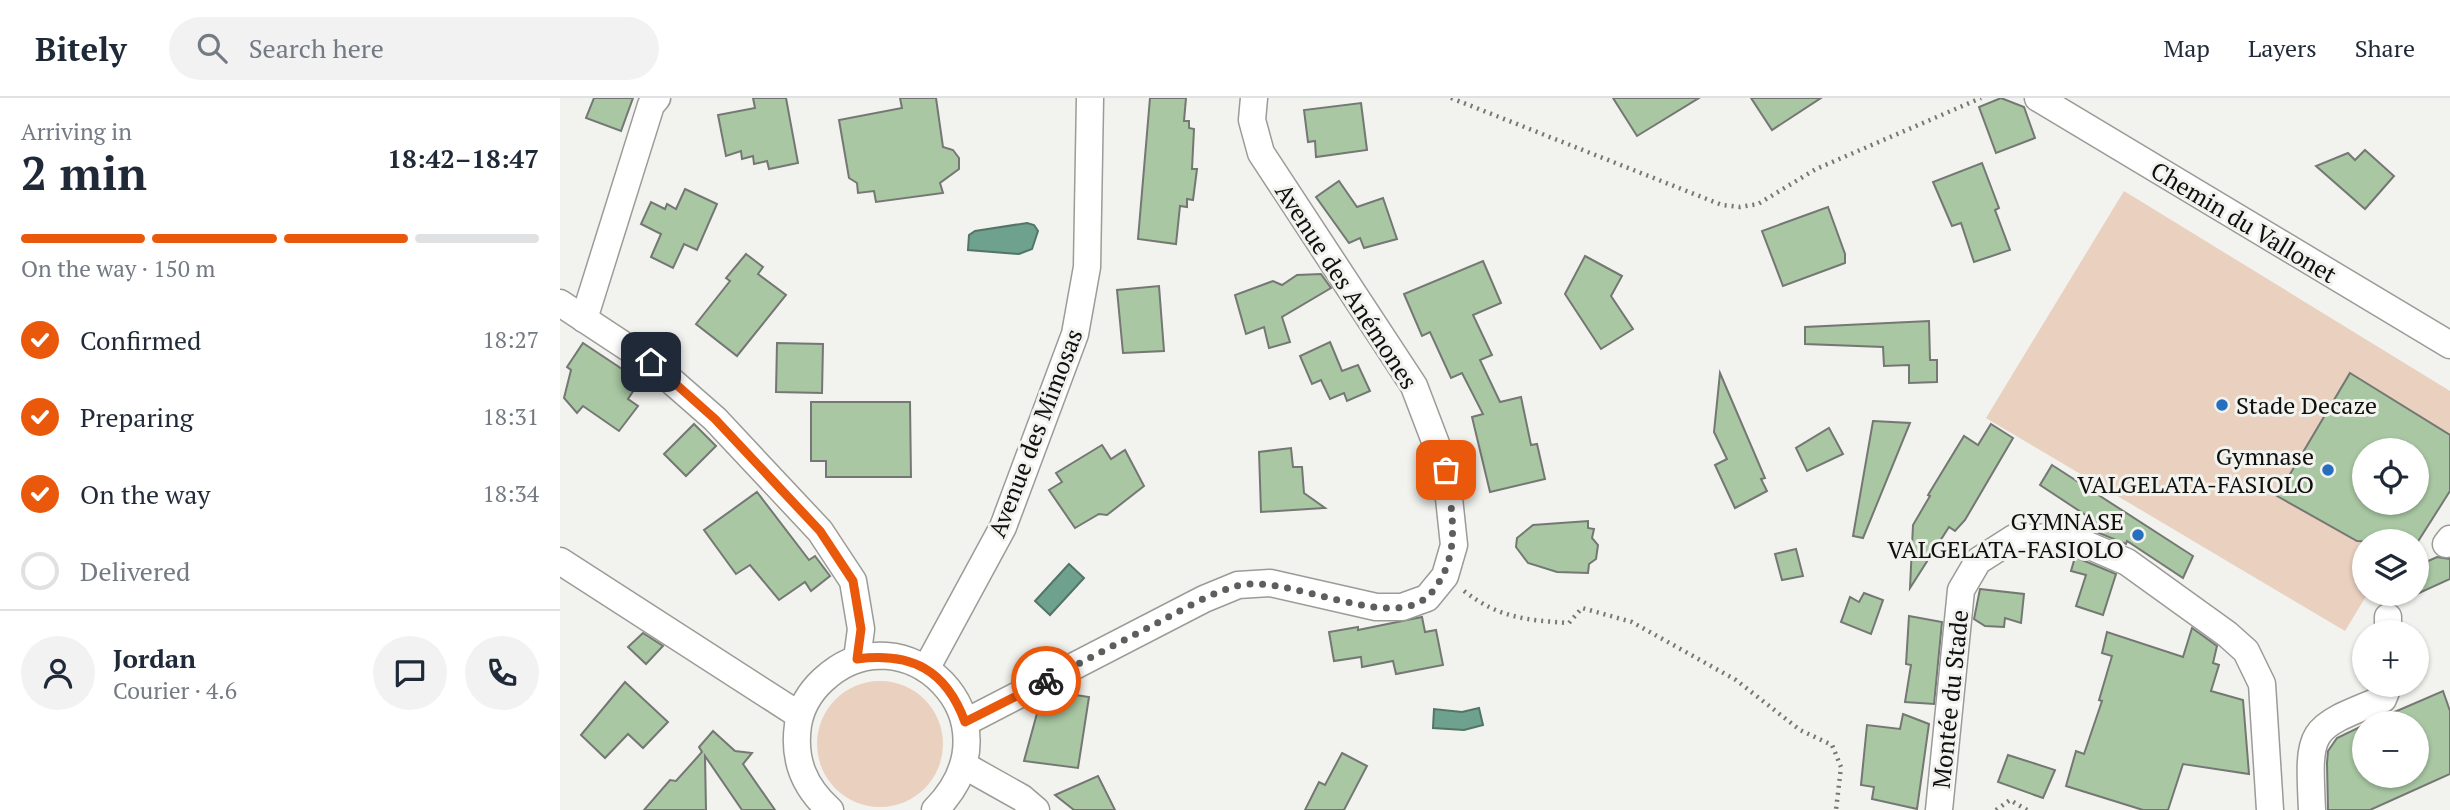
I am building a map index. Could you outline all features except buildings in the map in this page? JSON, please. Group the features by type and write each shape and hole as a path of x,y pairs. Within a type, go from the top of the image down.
{"street":[{"path":"584,319 651,106 657,98"},
{"name":"Avenue des Mimosas","path":"926,669 1003,527 1075,334 1087,267 1090,98"},
{"name":"Avenue des Anémones","path":"1254,98 1252,120 1261,153 1414,386 1446,470 1454,545 1445,576"},
{"name":"Chemin du Vallonet","path":"2039,98 2450,345"},
{"path":"560,303 651,362 715,419 820,531 853,581 861,629 857,659"},
{"name":"Montée du Stade","path":"1939,810 1961,590 1978,561 2014,538 2041,536 2069,537 2127,562 2227,634 2246,651 2262,684 2270,810"},
{"path":"560,561 799,715"},
{"path":"965,722 1204,599 1238,585 1270,583 1376,607 1402,607 1427,598 1445,576"},
{"path":"830,810 814,796 800,771 795,743 799,715 812,690 832,671 857,659 881,656 904,659 926,669 944,682 957,701 965,722 968,745 965,766 953,790 935,810"},
{"path":"2312,810 2310,764 2312,746 2319,732 2330,720 2384,697"},
{"path":"965,766 1023,798 1036,810"}],"path":[{"path":"1451,98 1722,205 1740,207 1758,204 1816,169 1981,98"},
{"path":"1445,576 1486,608 1521,620 1569,623 1582,608 1632,622 1736,680 1800,730 1832,745 1841,766 1836,810"},
{"path":"1996,810 2010,800 2027,810"}],"shaded area":[{"name":"Stade Decaze","path":"2124,191 2450,391 2450,459 2429,493 2429,438 2352,438 2352,515 2416,515 2407,529 2352,529 2352,606 2360,606 2345,631 1986,418"},
{"path":"1027,223 1034,225 1038,231 1032,249 1019,254 968,250 969,235 975,231"},
{"path":"1069,564 1084,578 1050,615 1035,601"},
{"path":"880,681 904,686 924,700 938,720 943,744 938,768 924,788 904,802 880,807 856,802 836,788 822,768 817,744 822,720 836,700 856,686"},
{"path":"1479,708 1483,725 1464,730 1433,728 1434,709 1462,712"}],"way so far":[{"path":"1046,681 1204,599 1238,585 1270,583 1376,607 1402,607 1427,598 1445,576 1454,545 1446,470"}],"place":[{"name":"Stade Decaze","path":"2222,405"},
{"name":"Gymnase VALGELATA-FASIOLO","path":"2328,470"},
{"name":"GYMNASE VALGELATA-FASIOLO","path":"2138,535"}],"route":[{"path":"651,362 715,419 820,531 853,581 861,629 857,659 881,656 904,659 926,669 944,682 957,701 965,722 1046,681"}]}
